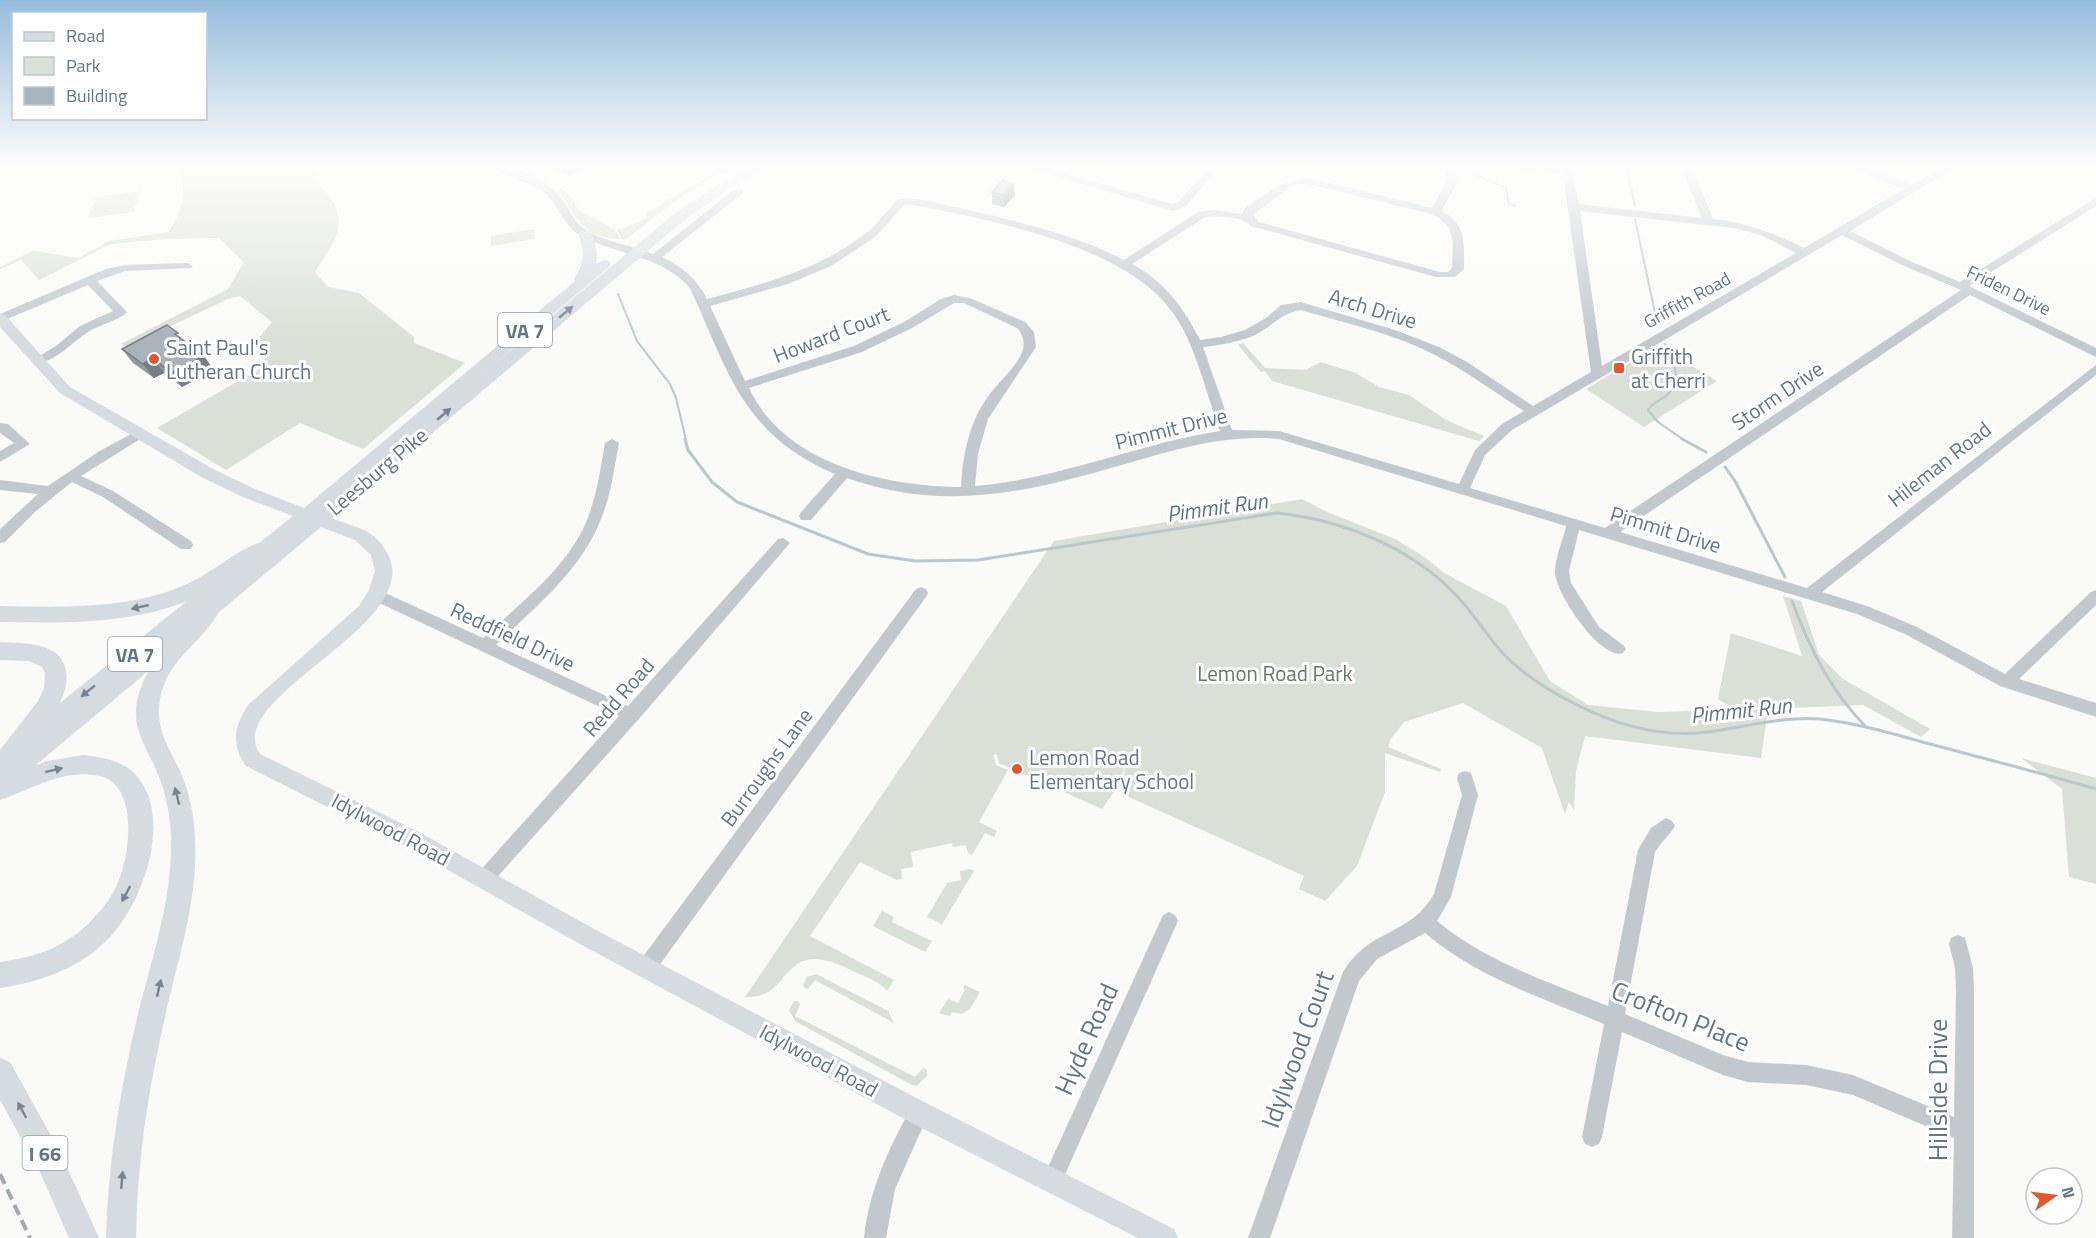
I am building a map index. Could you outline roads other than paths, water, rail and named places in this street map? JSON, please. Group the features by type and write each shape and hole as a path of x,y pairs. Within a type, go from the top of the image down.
{"highway":[{"path":"0,614 106,613 174,598 215,578 264,548"},
{"path":"121,1238 120,1203 125,1148 181,888 184,859 180,807 173,783 149,732 149,701 163,666 181,639 210,609"},
{"path":"0,621 54,615"},
{"path":"0,651 33,652 43,656 51,662 57,679 49,704 33,728 3,761"},
{"path":"0,790 33,775 63,767 87,765 107,769 128,782 134,793 141,836 134,878 122,902 103,927 69,954 50,963 29,971 0,975"},
{"name":"I 66","path":"0,1072 50,1162 84,1238"}],"main road":[{"name":"Leesburg Pike","path":"3,761 264,548 313,517 630,251 657,224"},
{"name":"Leesburg Pike","path":"0,783 210,609 573,289 669,224"},
{"path":"573,289 590,265 592,256 585,234"},
{"name":"Idylwood Road","path":"0,318 65,390 209,474 361,536 376,548 383,565 383,576 376,595 365,611 260,704 246,724 244,746 253,760 324,794 919,1113 1165,1238"}],"street":[{"name":"Pimmit Drive","path":"571,224 585,234 668,264 685,275 695,287 741,386 758,414 782,439 808,457 844,473 901,488 968,493 1044,483 1204,437 1227,433 1261,432 1296,439 1810,594 1889,620 1965,663 2006,682 2096,711"},
{"path":"653,258 697,224"},
{"path":"703,304 784,282 819,268 845,254 871,235 881,224"},
{"path":"1012,224 1079,244 1125,264 1150,280 1169,299 1187,325 1227,433"},
{"path":"1125,264 1187,224"},
{"path":"1256,224 1440,275 1451,275 1458,269 1457,229 1453,224"},
{"path":"1576,224 1596,372"},
{"path":"1719,224 1756,230 1803,252"},
{"name":"Griffith Road","path":"1463,489 1472,466 1485,446 1501,431 1596,372 1851,224"},
{"name":"Storm Drive","path":"1608,533 2062,224"},
{"name":"Friden Drive","path":"1840,230 1906,263 1965,288 2096,354"},
{"path":"0,318 90,280 125,268 187,266"},
{"path":"39,360 60,349 84,329 122,312 90,280"},
{"path":"1194,344 1249,333 1291,306 1282,295"},
{"name":"Howard Court","path":"741,386 858,349 908,325 944,297 966,300 1013,320 1028,332 1031,343 1026,356 994,398 977,426 970,450 968,493"},
{"name":"Arch Drive","path":"1291,306 1301,306 1422,344 1463,365 1532,411"},
{"path":"2082,346 2096,336"},
{"name":"Hileman Road","path":"1810,594 2096,369"},
{"path":"0,429 3,427 23,444 0,457"},
{"path":"0,538 70,476 140,433"},
{"path":"485,646 544,588 580,545 592,524 602,496 612,443"},
{"path":"806,516 844,473"},
{"path":"70,476 108,494 186,545"},
{"path":"0,485 50,492"},
{"path":"1574,523 1562,571 1564,584 1594,631 1618,649"},
{"name":"Redd Road","path":"484,879 783,543"},
{"name":"Burroughs Lane","path":"646,968 921,593"},
{"name":"Reddfield Drive","path":"376,595 632,715"},
{"path":"2006,682 2096,596"},
{"name":"Idylwood Court","path":"1259,1238 1350,978 1368,954 1406,936 1425,922 1434,912 1442,897 1470,795 1465,778"},
{"path":"1592,1137 1647,850 1657,833 1666,826"},
{"name":"Hyde Road","path":"1052,1180 1169,921"},
{"name":"Crofton Place","path":"1425,922 1462,951 1479,961 1723,1065 1748,1072 1806,1075 1853,1085 1964,1132"},
{"name":"Hillside Drive","path":"1958,944 1964,979 1963,1238"},
{"path":"875,1238 880,1200 887,1180 919,1113"}],"waterway":[{"path":"1636,224 1657,322"},
{"name":"Pimmit Run","path":"618,294 637,341 670,384 676,398 686,440"},
{"path":"1665,344 1675,370 1675,383 1667,395 1648,410 1658,422 1684,440"},
{"name":"Pimmit Run","path":"685,439 688,450 712,482 737,502 868,554 915,561 978,560 1277,513 1325,522 1373,538 1417,562 1455,594 1500,650 1517,667 1556,694 1592,712 1624,724 1657,731 1691,733 1764,722 1820,719 1862,726 2096,789"},
{"path":"1682,439 1706,452"},
{"path":"1725,467 1735,481 1785,577"},
{"path":"1792,601 1822,668 1853,713 1866,727"}],"railway":[{"path":"0,1174 30,1238"}],"place":[{"name":"Saint Paul's Lutheran Church","path":"154,359"},
{"name":"Griffith at Cherri","path":"1619,368"},
{"name":"Lemon Road Elementary School","path":"1017,769"}],"park label":[{"name":"Lemon Road Park","path":"1275,673"}]}
